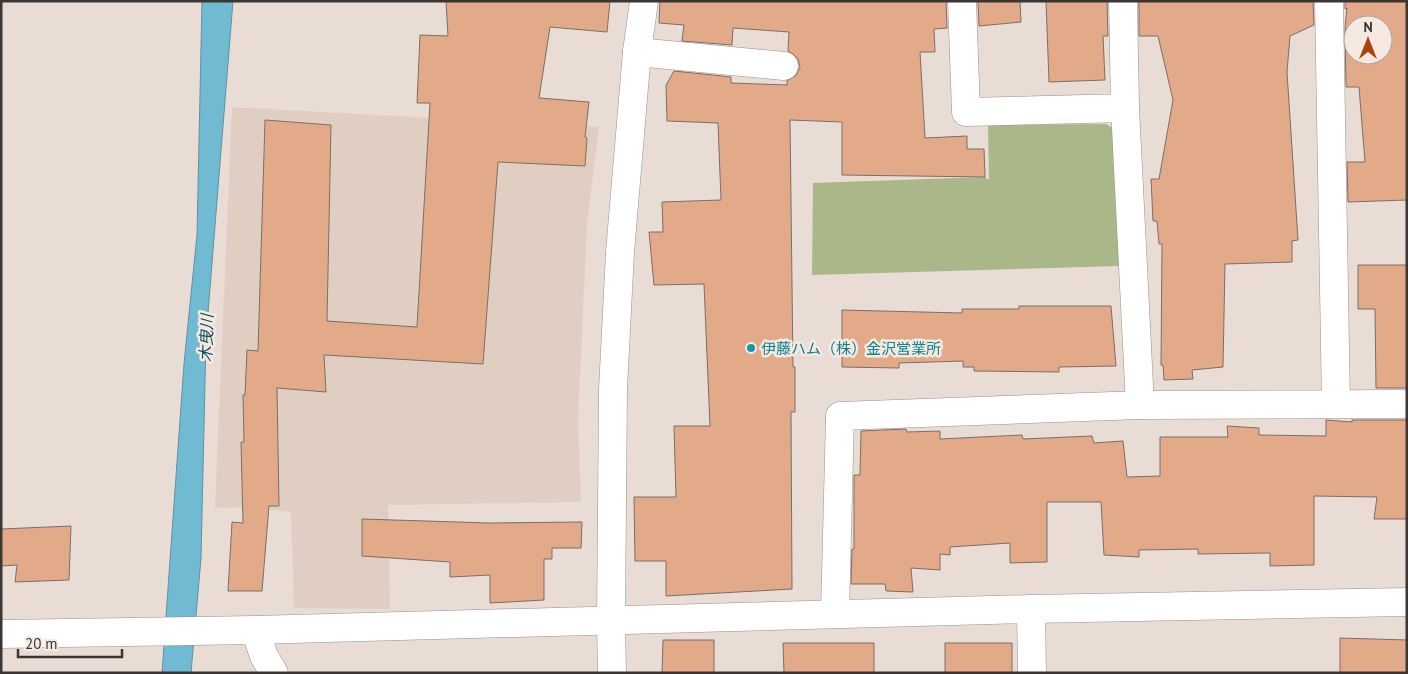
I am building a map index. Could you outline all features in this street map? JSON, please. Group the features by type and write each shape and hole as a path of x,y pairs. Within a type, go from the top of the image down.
{"street":[{"path":"612,673 612,390 620,252 637,52 644,1"},
{"path":"962,1 966,112 1125,108"},
{"path":"1123,1 1125,108 1140,405"},
{"path":"1329,1 1336,404"},
{"path":"637,52 784,66"},
{"path":"835,614 840,416 1140,405 1407,404"},
{"path":"1,634 255,630 1030,609 1407,602"},
{"path":"1030,609 1032,673"},
{"path":"255,630 264,656 274,673"}],"shaded area":[{"path":"232,107 599,127 587,223 578,418 581,502 388,505 390,609 294,608 291,512 243,507 215,508"}],"green space":[{"path":"1106,124 1118,131 1119,266 812,275 813,183 985,177 989,180 988,125"}],"water":[{"name":"木曳川","path":"202,1 233,1 206,338 201,558 191,673 162,673 184,364 197,235"}],"building":[{"path":"446,1 610,1 607,32 550,27 539,98 589,102 585,137 587,138 585,166 498,162 483,364 324,355 326,392 277,388 279,506 269,506 262,591 228,591 232,522 243,523 241,442 244,442 243,395 245,395 247,350 258,351 265,120 331,125 327,321 417,327 430,103 417,103 420,35 448,36"},
{"path":"660,1 946,1 947,28 934,29 935,52 920,52 925,138 967,136 967,149 984,149 985,177 842,175 842,122 790,120 793,367 795,367 795,412 791,412 792,589 666,596 666,561 635,561 634,497 676,497 674,426 710,426 704,284 654,285 649,232 663,232 662,202 721,200 718,123 667,121 666,85 674,71 731,77 731,83 787,85 787,81 796,75 800,67 798,59 788,51 789,32 733,28 732,45 682,41 684,25 659,23"},
{"path":"978,1 1020,1 1021,22 979,26"},
{"path":"1046,1 1107,1 1108,36 1103,36 1105,80 1049,82"},
{"path":"1139,1 1313,1 1314,25 1290,36 1287,72 1298,240 1292,241 1292,262 1225,264 1223,367 1192,370 1193,379 1164,380 1163,365 1161,365 1162,244 1159,244 1157,221 1153,221 1151,179 1159,179 1173,100 1158,36 1139,36"},
{"path":"1345,1 1407,1 1407,200 1348,202 1347,162 1365,162 1359,87 1346,87 1346,65 1393,65 1393,15 1346,15 1347,8 1345,9"},
{"path":"1358,265 1407,265 1407,388 1376,388 1375,309 1358,309"},
{"path":"1019,306 1111,306 1116,366 1059,367 1059,372 974,371 974,367 963,367 963,361 899,363 899,368 842,367 842,310 962,313 962,309 1019,309"},
{"path":"1326,420 1352,422 1352,420 1407,420 1407,519 1374,519 1377,497 1314,496 1314,565 1270,566 1270,553 1198,554 1198,549 1139,550 1139,557 1104,555 1101,502 1047,502 1047,562 1010,563 1010,543 950,547 950,555 940,554 940,570 911,568 913,592 886,591 885,584 851,584 852,549 854,549 854,475 860,475 861,431 906,429 907,432 940,431 940,439 1022,435 1023,439 1092,436 1094,443 1123,441 1127,477 1160,476 1160,437 1228,437 1227,426 1259,428 1259,435 1326,436"},
{"path":"362,519 489,523 582,522 581,548 552,548 552,559 544,559 544,600 490,603 490,575 450,577 450,562 362,556"},
{"path":"71,526 69,580 15,582 17,565 1,566 1,529"},
{"path":"1340,638 1407,640 1407,673 1340,673"},
{"path":"663,640 714,640 714,673 662,673"},
{"path":"783,643 874,643 874,673 784,673"},
{"path":"945,643 1012,643 1012,673 945,673"}],"place":[{"name":"伊藤ハム（株）金沢営業所","path":"751,348"}]}
